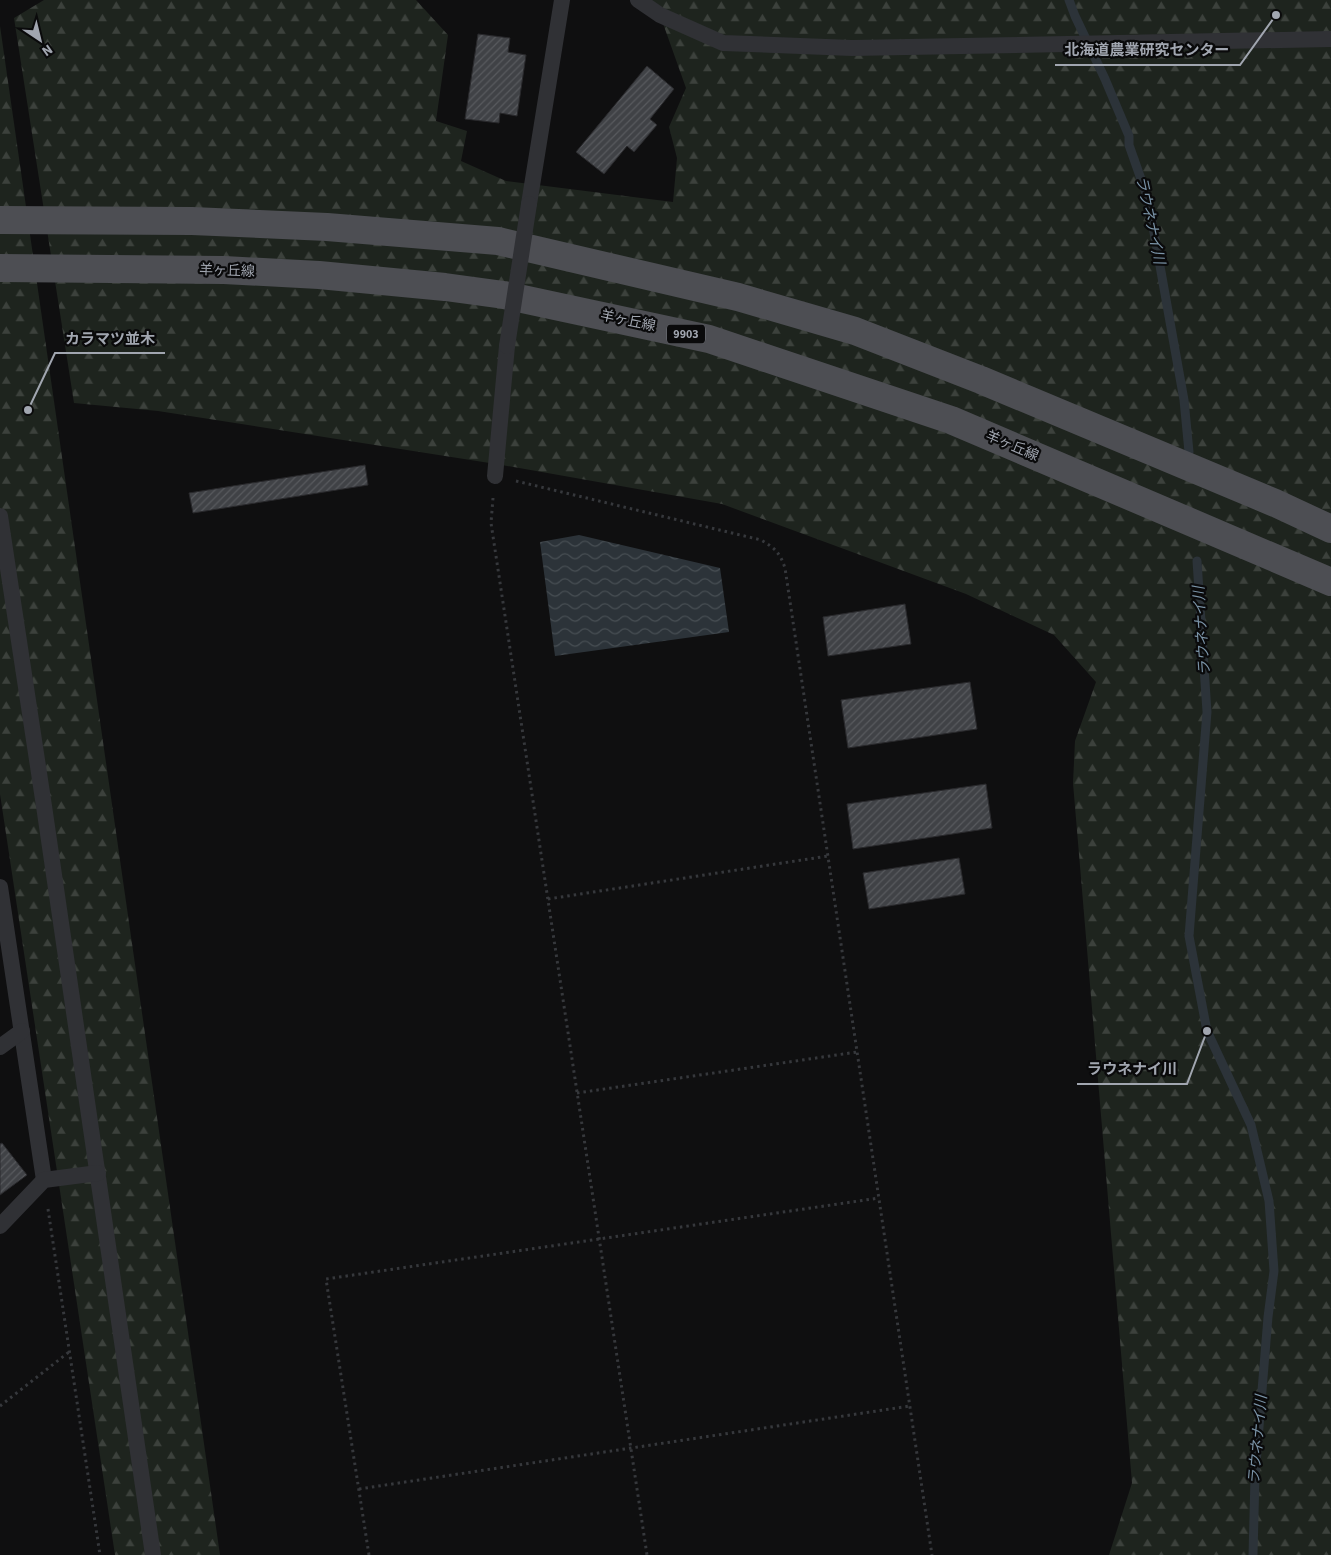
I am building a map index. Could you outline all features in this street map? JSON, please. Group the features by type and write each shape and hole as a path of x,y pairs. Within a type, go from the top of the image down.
{"main road":[{"path":"0,220 192,221 327,227 498,241 719,292 855,332 982,380 1331,529"},
{"name":"羊ヶ丘線","path":"0,268 224,270 320,275 436,286 504,295 709,338 951,420 1331,582"}],"lane":[{"path":"495,476 506,346 562,0"},
{"path":"638,0 660,15 723,43 852,48 1331,39"},
{"path":"1,525 44,806 153,1555"},
{"path":"0,887 44,1180"},
{"path":"0,1048 22,1031"},
{"path":"0,1226 44,1180 98,1173"}],"path":[{"path":"647,1555 490,522 495,476 761,540 771,546 781,556 785,568 932,1555"},
{"path":"548,899 828,856"},
{"path":"577,1092 857,1052"},
{"path":"44,1180 100,1555"},
{"path":"369,1555 326,1279 879,1198"},
{"path":"0,1406 69,1352"},
{"path":"359,1489 910,1406"}],"green space":[{"path":"44,0 416,0 448,35 436,121 467,131 461,161 506,181 673,202 677,158 669,127 686,88 660,15 650,0 1331,0 1331,1555 1109,1555 1132,1483 1073,783 1075,741 1096,682 1054,635 966,594 722,504 496,464 158,411 74,403 14,18"},
{"path":"0,26 220,1555 115,1555 0,794"}],"water":[{"path":"579,535 720,568 729,632 555,656 540,542"}],"building":[{"path":"478,34 510,38 508,52 526,55 517,116 500,113 499,123 465,119"},
{"path":"647,66 674,89 650,119 657,125 634,152 627,146 604,174 576,152"},
{"path":"365,465 368,485 193,513 189,493"},
{"path":"905,604 911,644 828,656 823,617"},
{"path":"970,682 977,729 848,748 841,700"},
{"path":"986,784 992,828 853,849 847,804"},
{"path":"959,858 965,894 869,909 863,873"},
{"path":"2,1143 27,1175 0,1195 0,1144"}],"waterway":[{"name":"ラウネナイ川","path":"1069,0 1129,136 1129,145 1148,199 1184,400 1189,452"},
{"name":"ラウネナイ川","path":"1197,561 1207,712 1189,936 1207,1031 1251,1125 1269,1201 1274,1271 1268,1317 1255,1476 1253,1555"}],"place":[{"name":"北海道農業研究センター","path":"1276,15"},
{"name":"カラマツ並木","path":"28,410"},
{"name":"ラウネナイ川","path":"1207,1031"}]}
